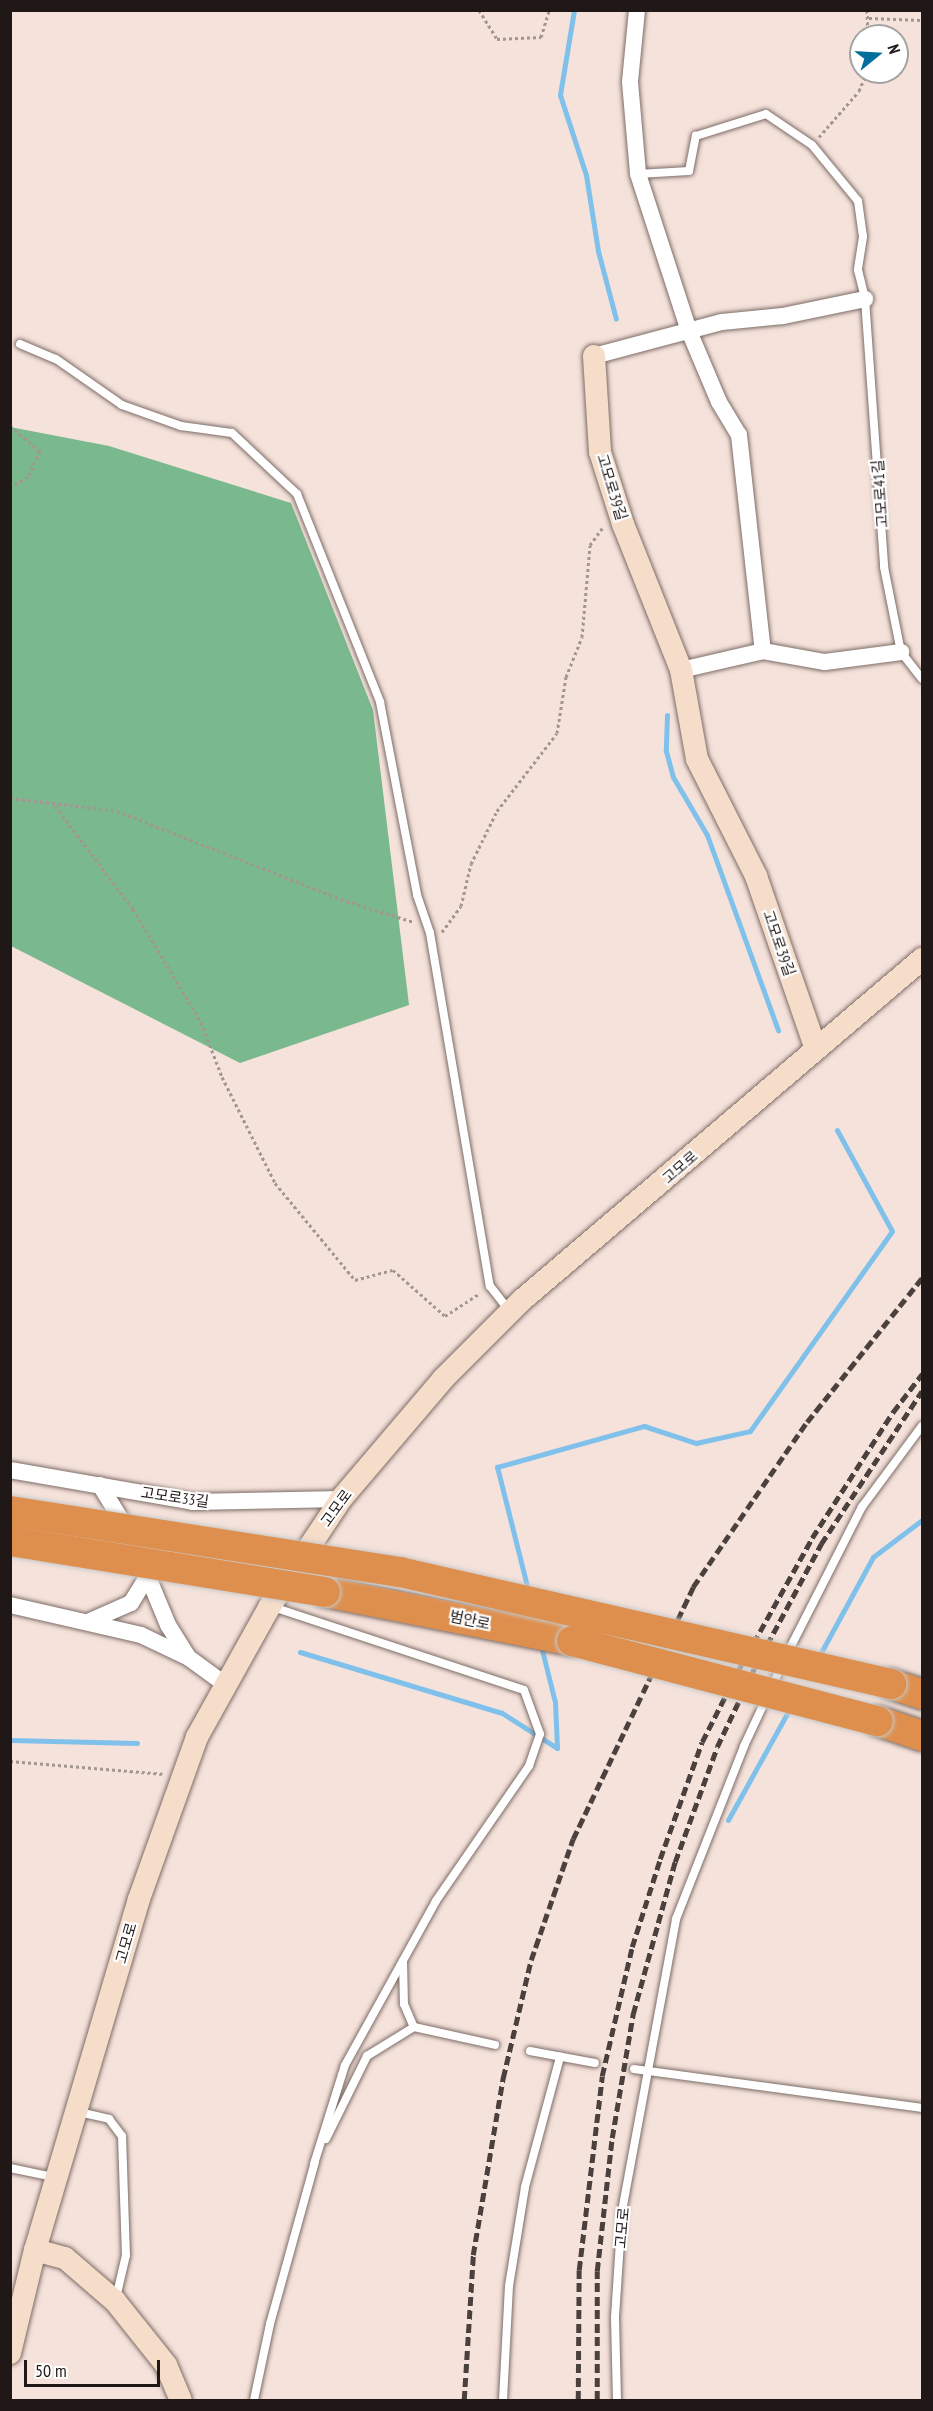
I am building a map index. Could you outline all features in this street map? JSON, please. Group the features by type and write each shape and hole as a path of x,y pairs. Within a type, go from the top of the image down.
{"highway":[{"path":"10,1511 400,1572 891,1684 922,1694"},
{"name":"범안로","path":"10,1540 347,1595 572,1641 878,1721 922,1736"}],"main road":[{"name":"고모로39길","path":"594,356 600,452 623,524 681,670 697,759 756,876 816,1049"},
{"name":"고모로","path":"10,2353 35,2250 139,1899 196,1737 270,1606 341,1499 443,1379 510,1312 922,958"},
{"path":"35,2250 65,2258 115,2301 166,2365 181,2400"}],"street":[{"path":"637,10 630,82 638,174 689,331 719,402 739,435 763,651"},
{"path":"689,331 722,322 783,316 865,300"},
{"name":"고모로39길","path":"594,356 689,331"},
{"path":"681,670 763,651 825,662 901,652"},
{"name":"고모로33길","path":"10,1470 224,1504 341,1499"},
{"path":"100,1485 130,1535 168,1625 189,1658"},
{"path":"90,1621 131,1603 148,1576"},
{"path":"10,1605 90,1621 141,1635 189,1658 226,1685"}],"lane":[{"path":"638,174 689,171 696,136 766,114 812,145"},
{"name":"고모로41길","path":"812,145 858,201 863,237 858,270 865,300 884,567 901,652 922,679"},
{"path":"20,344 56,359 122,405 181,426 232,433 297,494 380,702 417,895 430,933 490,1286 510,1312"},
{"name":"고모로","path":"616,2400 615,2317 622,2211 676,1919 744,1746 820,1585 862,1507 922,1425"},
{"path":"254,2400 270,2324 314,2164 345,2065 436,1901 529,1766 540,1734 524,1690 270,1606"},
{"path":"403,1959 404,2004 414,2027"},
{"path":"314,2164 367,2056 414,2027 495,2045"},
{"path":"530,2052 595,2063"},
{"path":"503,2400 509,2286 525,2187 560,2057"},
{"path":"634,2069 922,2108"},
{"path":"77,2111 109,2119 122,2136 126,2255 115,2301"},
{"path":"10,2168 56,2178"}],"path":[{"path":"479,10 497,39 541,36 549,10"},
{"path":"867,10 869,24"},
{"path":"869,18 922,20"},
{"path":"812,145 859,91 862,84"},
{"path":"10,426 40,451 28,477 10,487"},
{"path":"53,804 133,909 201,1022 222,1077 275,1183 355,1280 393,1270 445,1316 490,1286"},
{"path":"10,1761 183,1776"}],"green space":[{"path":"10,427 109,446 291,503 373,710 409,1005 240,1063 11,946"}],"waterway":[{"path":"574,10 560,95 586,175 598,251 616,319"},
{"path":"667,715 666,751 673,777 707,835 778,1030"},
{"path":"528,1590 497,1467 644,1426 696,1443 750,1431 892,1231 837,1130"},
{"path":"818,1658 873,1557 922,1520"},
{"path":"541,1646 555,1702 557,1748"},
{"path":"300,1652 502,1713 557,1748"},
{"path":"728,1820 790,1708"},
{"path":"10,1740 137,1743"}],"railway":[{"path":"464,2400 473,2255 503,2078 531,1960 573,1839 693,1587 807,1422 922,1278"},
{"path":"578,2400 579,2270 602,2076 632,1947 660,1859 702,1742 740,1667 812,1538 893,1412 922,1374"},
{"path":"597,2400 597,2271 612,2138 633,2014 675,1862 717,1747 754,1669 821,1544 922,1391"}]}
